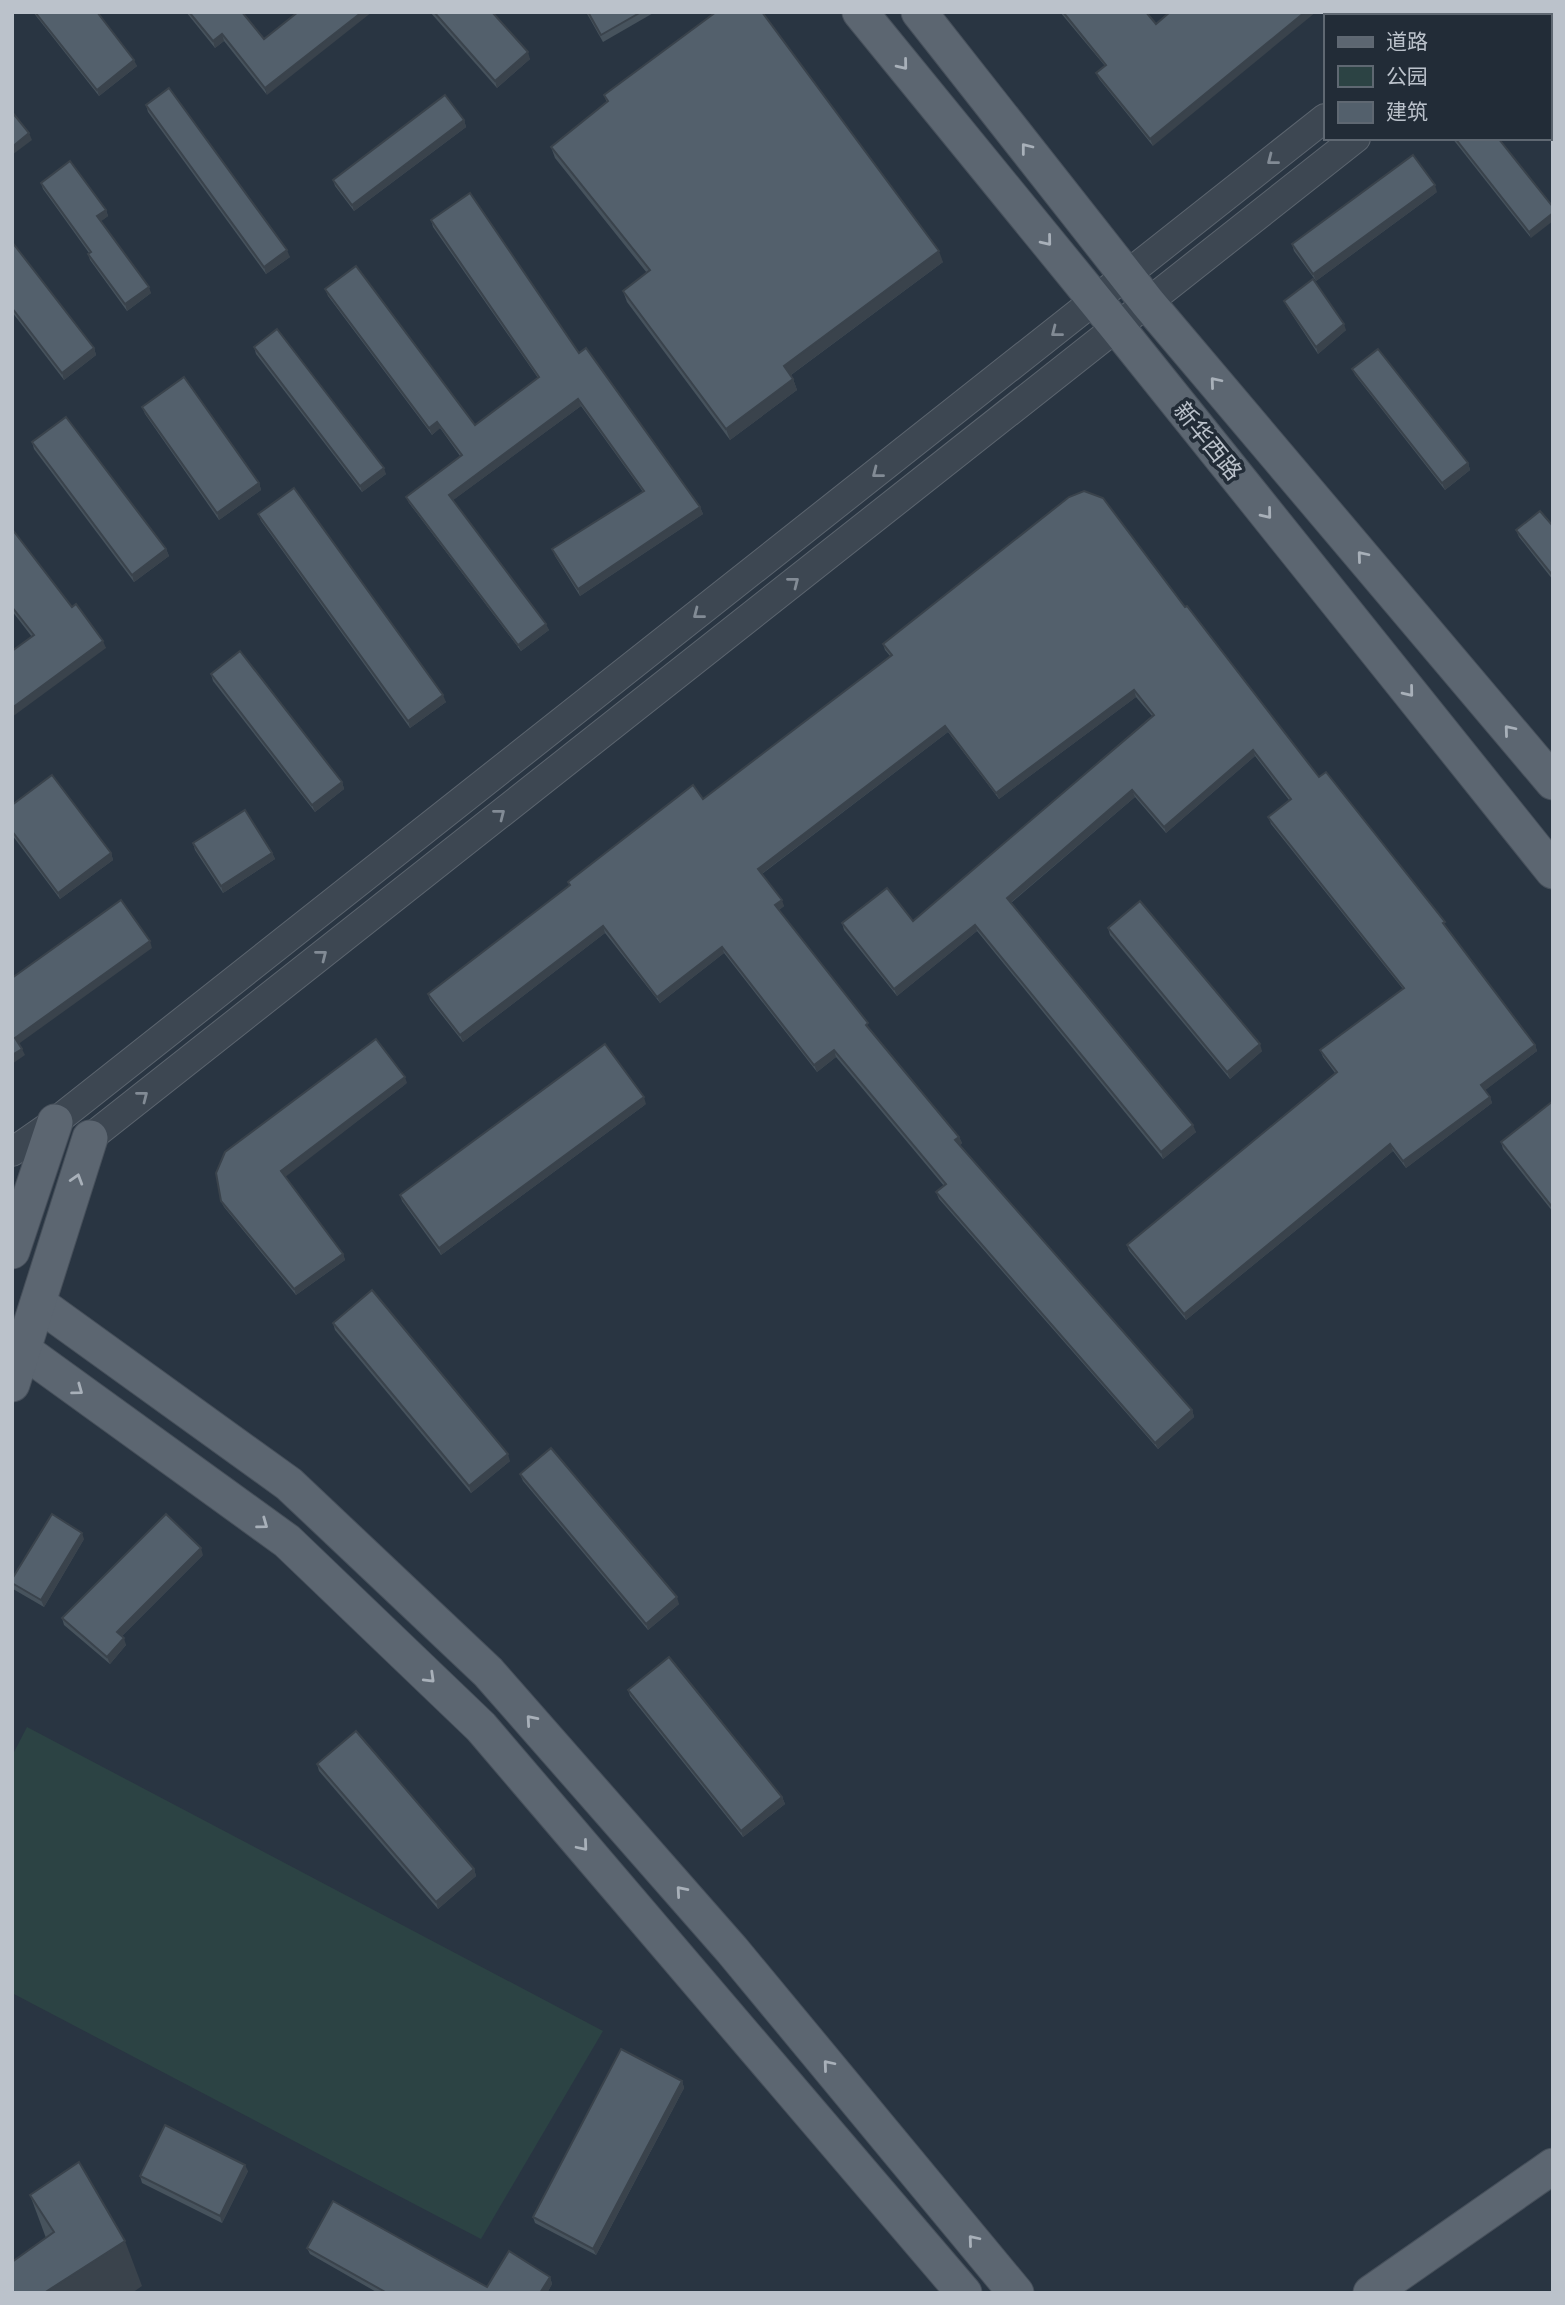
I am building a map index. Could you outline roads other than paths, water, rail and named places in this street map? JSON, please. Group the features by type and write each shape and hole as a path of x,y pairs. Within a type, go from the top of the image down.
{"main road":[{"name":"新华西路","path":"860,12 1553,871"},
{"name":"新华西路","path":"919,12 1148,303 1553,782"},
{"path":"55,1122 16,1230 61,1229"},
{"path":"12,1384 90,1138"},
{"path":"12,1257 50,1264"},
{"path":"38,1303 289,1484 488,1672 732,1950 1016,2293"},
{"path":"23,1350 287,1541 481,1727 964,2293"},
{"path":"1371,2293 1553,2166"}],"street":[{"path":"90,1138 1106,314 1127,275 1324,119"},
{"path":"12,1152 55,1122 1106,314 1148,303 1353,140"}]}
